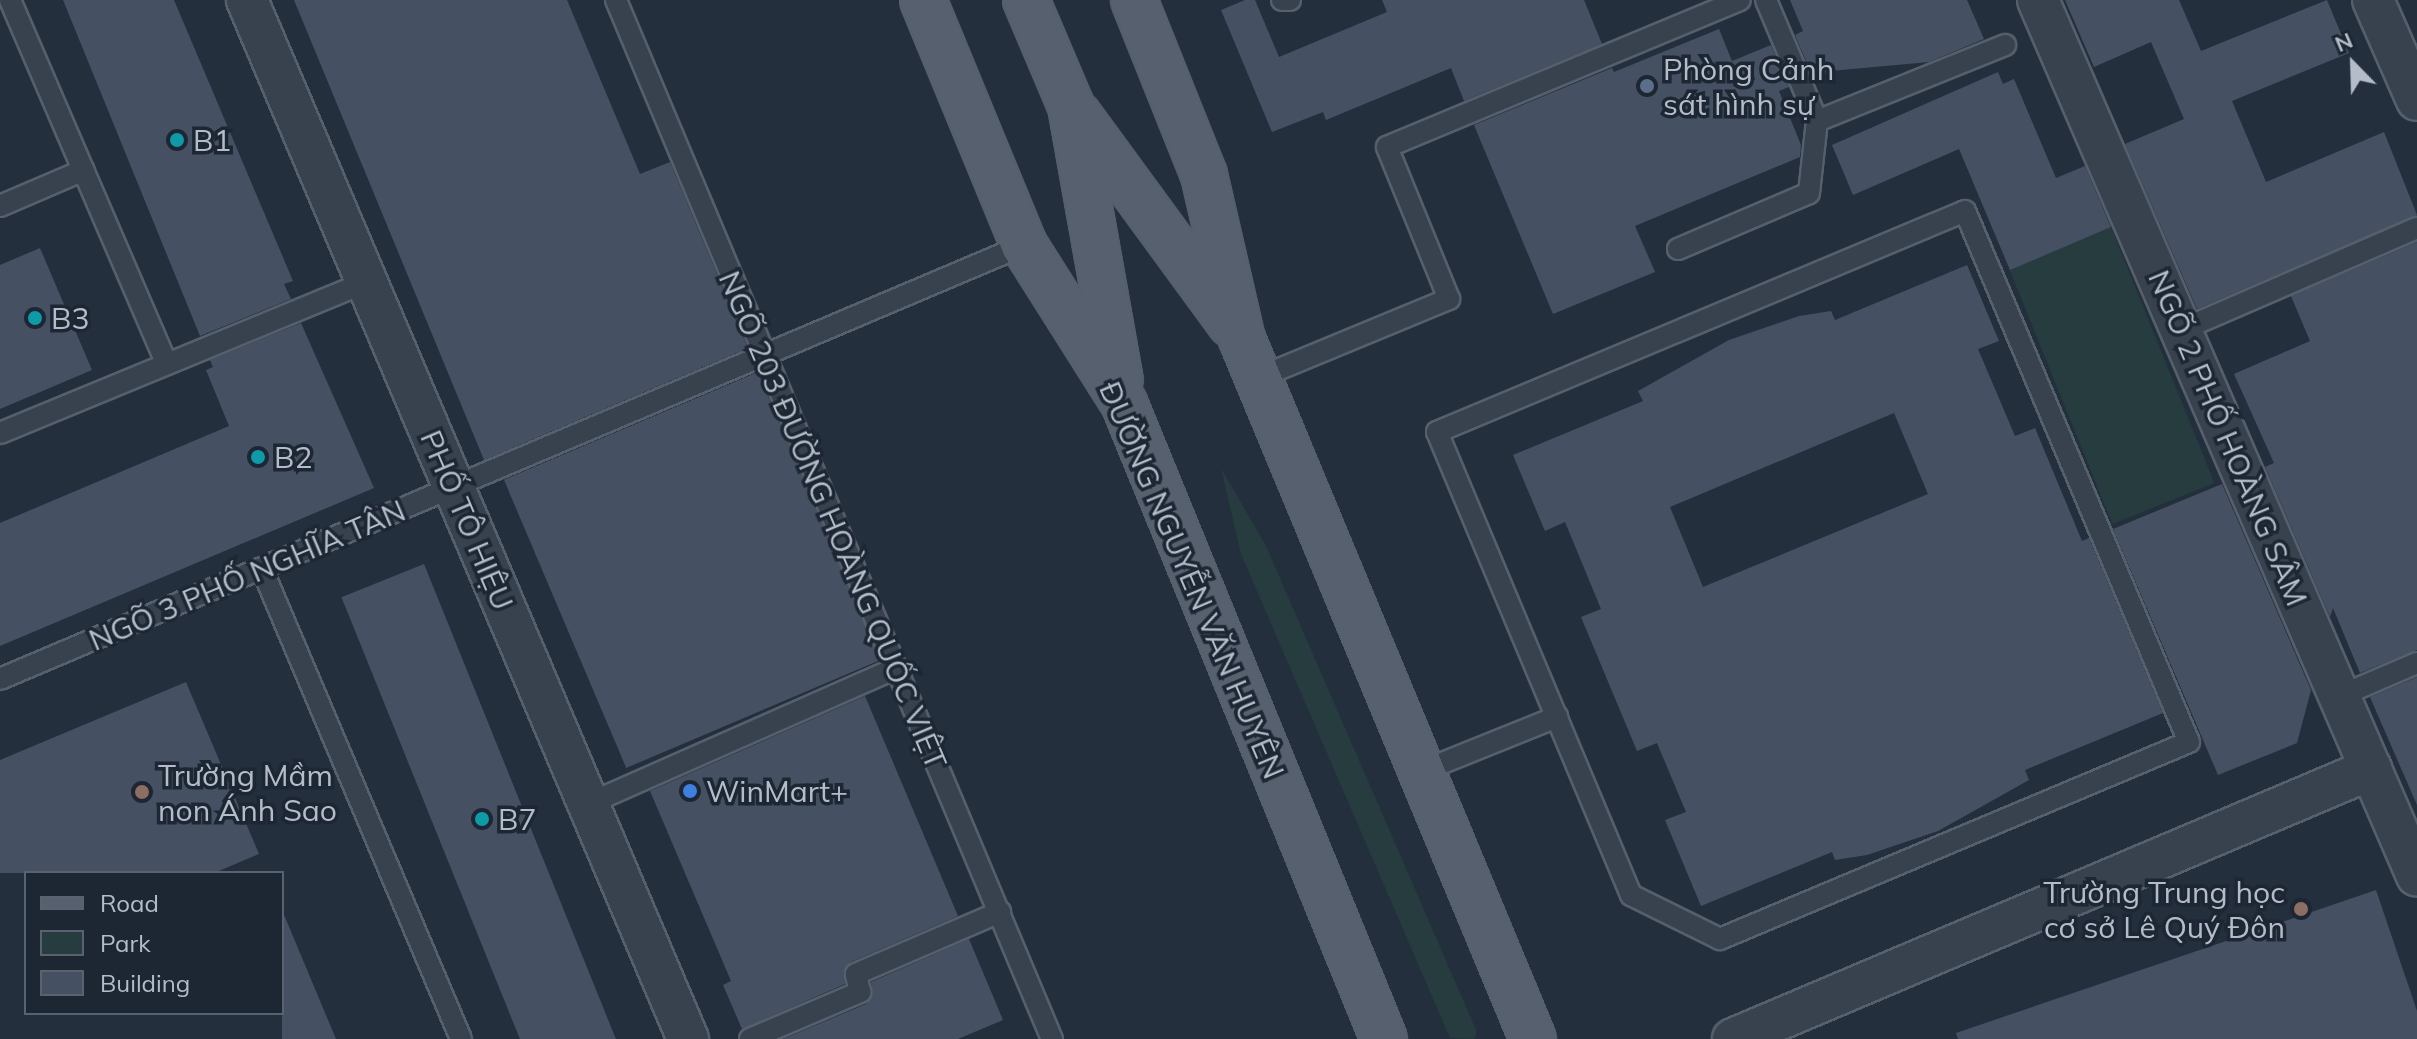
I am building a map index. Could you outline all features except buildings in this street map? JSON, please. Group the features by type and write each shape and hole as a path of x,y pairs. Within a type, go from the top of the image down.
{"main road":[{"name":"ĐƯỜNG NGUYỄN VĂN HUYÊN","path":"923,0 1024,245 1124,403 1384,1039"},
{"path":"1026,0 1071,106 1250,359"},
{"path":"1140,2 1204,175 1250,359 1533,1039"},
{"path":"1071,106 1124,403"}],"street":[{"name":"PHỐ TÔ HIỆU","path":"247,0 688,1039"},
{"name":"NGÕ 2 PHỐ HOÀNG SÂM","path":"2038,0 2417,876"},
{"path":"2373,0 2417,100"},
{"path":"1733,1039 2371,769"}],"lane":[{"path":"10,0 167,364"},
{"name":"NGÕ 203 ĐƯỜNG HOÀNG QUỐC VIỆT","path":"616,0 894,669 1052,1039"},
{"path":"1282,0 1283,3 1290,0"},
{"path":"1250,359 1449,299 1387,147 1740,0"},
{"path":"1678,249 1809,193 1817,121 1766,0"},
{"path":"1817,121 2005,45"},
{"path":"0,206 84,170"},
{"path":"1965,211 2189,742 1720,939 1631,895 1557,717 1437,432 1965,211"},
{"path":"2181,330 2417,228"},
{"name":"NGÕ 3 PHỐ NGHĨA TÂN","path":"0,679 1024,245"},
{"path":"0,433 366,282"},
{"path":"262,569 461,1039"},
{"path":"2340,696 2417,663"},
{"path":"588,804 894,669"},
{"path":"1420,772 1557,717"},
{"path":"750,1039 860,992 856,974 1000,912"}],"green space":[{"path":"2111,227 2214,483 2112,524 2009,268"},
{"path":"1221,468 1266,546 1477,1032 1474,1039 1450,1038 1241,554"}],"place":[{"name":"Phòng Cảnh sát hình sự","path":"1647,86"},
{"name":"B1","path":"177,140"},
{"name":"B3","path":"35,318"},
{"name":"B2","path":"258,457"},
{"name":"WinMart+","path":"690,791"},
{"name":"Trường Mầm non Ánh Sao","path":"142,792"},
{"name":"B7","path":"482,819"},
{"name":"Trường Trung học cơ sở Lê Quý Đôn","path":"2301,909"}]}
